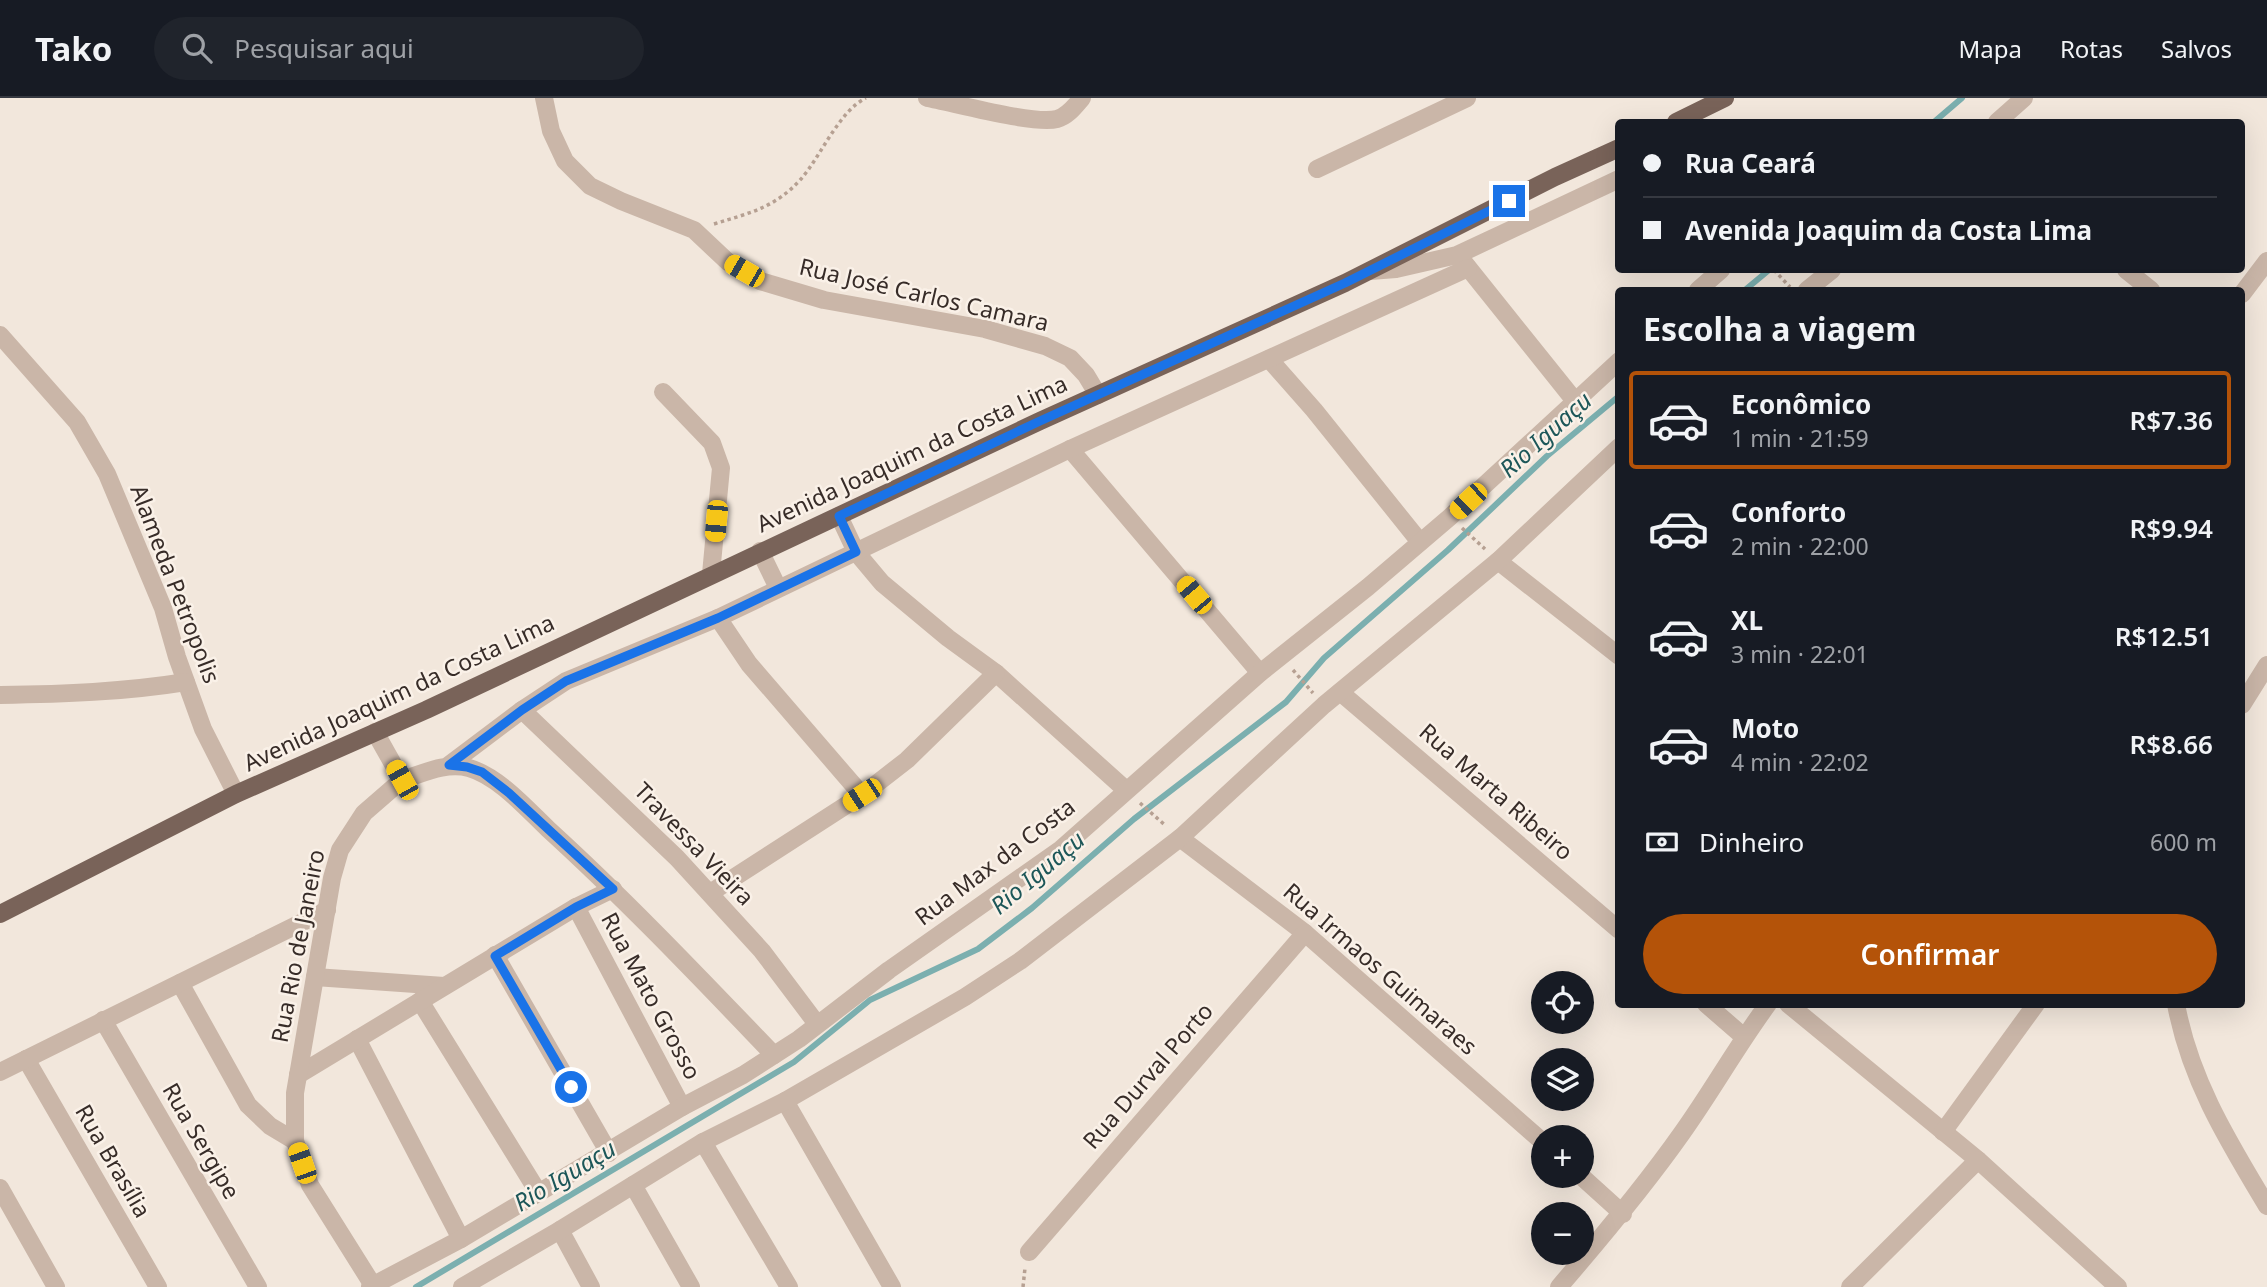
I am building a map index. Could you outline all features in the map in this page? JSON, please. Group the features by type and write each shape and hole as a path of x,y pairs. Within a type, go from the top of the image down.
{"main road":[{"path":"1700,116 1726,98"},
{"name":"Avenida Joaquim da Costa Lima","path":"0,914 236,794 450,698 760,551 1370,271 1555,177 1615,150"}],"street":[{"path":"544,98 551,131 565,161 590,186 694,230"},
{"path":"927,98 1036,120 1056,119 1068,114 1082,98"},
{"path":"1317,169 1467,98"},
{"path":"2000,119 2024,98"},
{"path":"375,732 402,780 449,765 522,710 566,681 718,618 1070,449 1269,359 1615,181"},
{"name":"Rua José Carlos Camara","path":"694,230 728,262 760,281 824,300 985,329 1045,346 1070,358 1086,375 1098,395"},
{"path":"1370,271 1463,261"},
{"path":"1463,261 1574,401"},
{"path":"2245,291 2267,261"},
{"path":"1701,287 1718,273"},
{"path":"1810,287 1828,273"},
{"path":"2130,273 2147,287"},
{"name":"Alameda Petropolis","path":"0,335 77,422 107,474 163,608 203,729 236,794"},
{"path":"1269,359 1314,410 1420,542"},
{"name":"Rua Max da Costa","path":"372,1286 461,1239 799,1040 889,970 1061,849 1129,794 1261,673 1450,517 1615,365"},
{"path":"663,392 712,443 721,468 712,574"},
{"path":"1070,449 1261,673"},
{"path":"462,1287 485,1281 560,1230 703,1142 785,1101 965,997 1020,961 1177,834 1615,451"},
{"path":"839,516 856,552 882,583 948,638 996,673 1129,794"},
{"path":"760,551 778,588"},
{"path":"1494,557 1615,653"},
{"path":"718,618 749,664 862,795"},
{"path":"2245,700 2267,665"},
{"path":"710,892 862,795 907,760 996,673"},
{"path":"0,695 95,692 186,682"},
{"name":"Rua Marta Ribeiro","path":"1340,692 1615,927"},
{"name":"Travessa Vieira","path":"522,710 652,832 710,892 762,951 817,1024"},
{"path":"449,765 482,772 509,793 613,889 774,1055"},
{"name":"Rua Rio de Janeiro","path":"372,1286 310,1185 295,1141 295,1093 332,878 340,850 364,813 402,780"},
{"name":"Rua Irmaos Guimaraes","path":"1177,834 1305,933 1531,1132"},
{"name":"Rua Rio de Janeiro","path":"298,1074 576,907 613,889"},
{"name":"Rua Mato Grosso","path":"576,907 682,1107"},
{"path":"0,1072 327,910"},
{"name":"Rua Durval Porto","path":"1029,1251 1305,933"},
{"path":"495,956 609,1153"},
{"path":"315,978 444,986"},
{"path":"180,983 248,1105 270,1126 295,1141"},
{"path":"420,1001 538,1192"},
{"path":"1711,1008 1744,1037"},
{"path":"1559,1287 1623,1213 1684,1132 1765,1008"},
{"path":"1793,1008 1978,1160 2118,1287"},
{"path":"1943,1132 2033,1008"},
{"path":"2177,1008 2198,1081 2267,1206"},
{"name":"Rua Sergipe","path":"103,1020 258,1287"},
{"path":"356,1039 461,1239"},
{"name":"Rua Brasília","path":"26,1059 158,1287"},
{"path":"785,1101 892,1287"},
{"path":"703,1142 789,1287"},
{"path":"1850,1287 1978,1160"},
{"path":"633,1185 691,1287"},
{"path":"1594,1187 1623,1213"},
{"path":"0,1188 56,1287"},
{"path":"560,1230 592,1287"}],"path":[{"path":"694,230 768,206 799,181 840,123 858,102 866,98"},
{"path":"1780,273 1810,287"},
{"path":"1458,524 1494,557"},
{"path":"1287,664 1318,698"},
{"path":"1129,794 1177,834"}],"waterway":[{"name":"Rio Iguaçu","path":"1938,119 1962,98"},
{"name":"Rio Iguaçu","path":"1749,287 1765,273"},
{"name":"Rio Iguaçu","path":"416,1287 794,1062 870,1000 978,949 1032,908 1134,819 1286,702 1324,658 1448,550 1547,456 1615,399"}],"route":[{"path":"571,1087 495,956 576,907 613,889 509,793 482,772 449,765 522,710 566,681 718,618 856,552 839,516 1040,421 1243,331 1509,201"}]}
